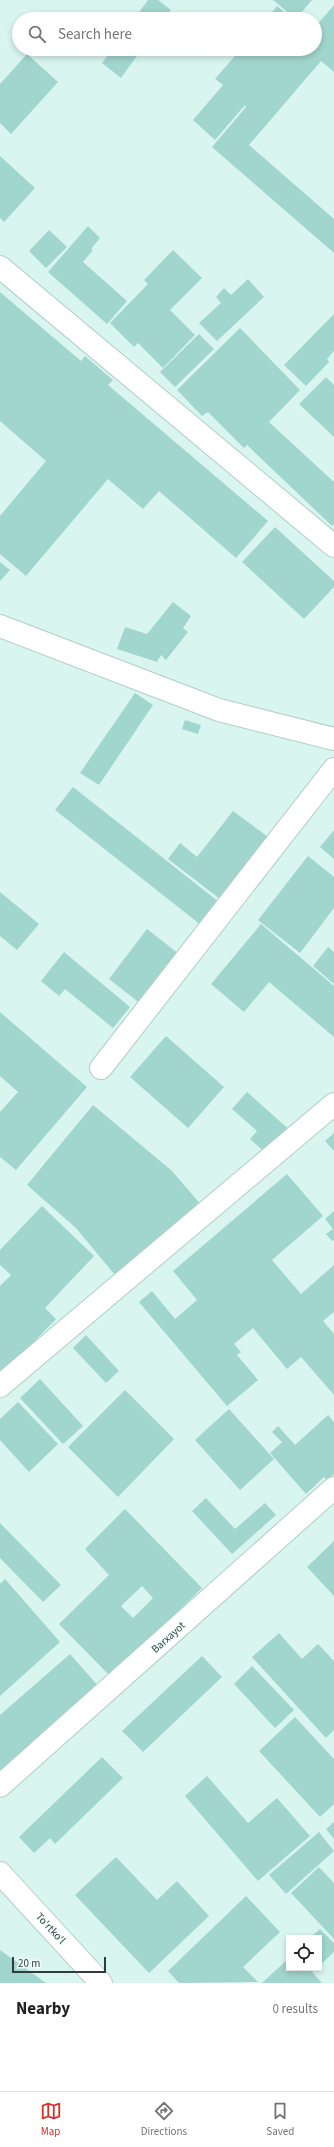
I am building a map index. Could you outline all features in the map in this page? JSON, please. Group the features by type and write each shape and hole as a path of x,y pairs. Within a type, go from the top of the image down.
{"street":[{"path":"0,267 334,546"},
{"path":"0,626 219,710 334,739"},
{"path":"101,1068 334,769"},
{"path":"0,1386 334,1104"},
{"name":"Barxayot","path":"0,1786 334,1488"},
{"name":"To'rtko'l","path":"0,1873 101,1983"}],"building":[{"path":"148,0 158,0 171,10 169,12 139,12"},
{"path":"273,0 312,0 302,12 288,12"},
{"path":"334,5 334,72 321,61 249,145 334,219 334,253 212,147 246,107 245,105 215,140 193,120 223,85 215,79 235,56 322,56 322,19"},
{"path":"277,6 284,12 272,12"},
{"path":"25,56 29,56 58,82 11,134 0,123 0,84"},
{"path":"108,56 137,56 121,78 102,63"},
{"path":"0,156 35,188 4,222 0,218"},
{"path":"88,226 100,238 91,249 93,250 83,262 127,301 107,324 48,272"},
{"path":"49,230 67,247 46,268 29,251"},
{"path":"173,250 202,278 170,310 195,335 163,368 138,343 134,347 110,323 148,284 144,280"},
{"path":"248,279 264,297 217,341 199,323 221,303 216,297 224,288 231,295"},
{"path":"0,292 81,361 85,356 113,380 108,385 268,521 236,558 159,491 143,509 108,479 26,576 0,554 0,516 46,461 0,421"},
{"path":"334,314 334,351 327,359 329,362 306,386 284,365"},
{"path":"240,328 300,390 269,422 334,482 334,524 332,526 247,445 244,448 208,412 202,416 177,390"},
{"path":"199,334 214,349 175,387 160,372"},
{"path":"326,377 334,385 334,437 299,404"},
{"path":"275,527 334,581 334,587 304,619 242,562"},
{"path":"0,562 10,570 0,581"},
{"path":"173,602 191,616 183,628 188,632 166,660 161,655 157,662 117,649 125,627 147,634"},
{"path":"135,693 153,705 99,785 80,773"},
{"path":"185,720 201,725 198,734 182,729"},
{"path":"73,787 219,902 201,925 55,810"},
{"path":"233,811 268,837 220,899 168,859 180,843 197,857"},
{"path":"334,830 334,859 320,847"},
{"path":"308,856 334,877 334,908 300,953 258,920"},
{"path":"0,892 39,924 17,950 0,936"},
{"path":"261,924 334,986 334,1037 269,982 244,1012 211,984"},
{"path":"147,929 184,958 146,1008 109,979"},
{"path":"328,947 334,952 334,984 313,966"},
{"path":"64,952 130,1007 113,1028 65,989 59,996 41,981"},
{"path":"0,1012 87,1087 16,1170 0,1157 0,1112 18,1092 0,1076"},
{"path":"166,1036 224,1087 188,1128 130,1077"},
{"path":"247,1092 293,1133 271,1158 250,1139 257,1131 232,1109"},
{"path":"93,1105 172,1171 203,1207 119,1280 76,1228 27,1185"},
{"path":"334,1133 334,1151 325,1141"},
{"path":"287,1174 323,1216 272,1260 301,1294 334,1265 334,1312 323,1321 334,1334 334,1395 301,1357 287,1369 253,1328 234,1344 241,1352 237,1355 258,1380 227,1406 139,1302 152,1291 175,1319 197,1300 173,1271"},
{"path":"42,1206 94,1256 45,1308 56,1319 3,1374 0,1371 0,1286 11,1275 0,1265 0,1250"},
{"path":"334,1211 334,1240 332,1241 326,1234 333,1229 325,1219"},
{"path":"86,1335 119,1371 106,1383 73,1348"},
{"path":"40,1379 83,1426 63,1444 20,1398"},
{"path":"125,1390 174,1439 118,1497 68,1447"},
{"path":"18,1402 58,1444 29,1472 0,1440 0,1419"},
{"path":"229,1409 274,1459 240,1490 195,1440"},
{"path":"328,1415 334,1422 334,1474 327,1480 324,1477 306,1494 270,1453 282,1442 272,1432 278,1426 295,1445"},
{"path":"206,1498 235,1529 265,1503 276,1515 232,1554 192,1511"},
{"path":"125,1509 202,1588 111,1677 59,1624 109,1575 85,1549","holes":["142,1586 153,1598 133,1618 121,1606"]},
{"path":"0,1523 61,1585 43,1602 0,1558"},
{"path":"334,1541 334,1596 307,1567"},
{"path":"5,1579 60,1642 0,1696 0,1584"},
{"path":"279,1633 302,1659 318,1644 334,1661 334,1730 326,1738 252,1657"},
{"path":"70,1654 100,1688 0,1776 0,1715"},
{"path":"202,1656 222,1677 143,1752 122,1731"},
{"path":"252,1666 294,1710 275,1728 234,1684"},
{"path":"295,1717 334,1759 334,1804 320,1817 259,1751"},
{"path":"102,1757 123,1778 55,1844 50,1838 34,1853 19,1837"},
{"path":"207,1776 248,1823 277,1798 310,1836 258,1881 185,1796"},
{"path":"334,1822 334,1839 326,1829"},
{"path":"319,1832 334,1851 286,1894 269,1875"},
{"path":"116,1857 157,1900 177,1881 209,1916 149,1973 75,1895"},
{"path":"319,1867 334,1883 334,1939 291,1893"},
{"path":"246,1896 280,1932 243,1967 258,1982 179,1983 168,1971"},
{"path":"320,1929 334,1943 334,1952 322,1963 322,1935 313,1935"},
{"path":"0,1950 46,1983 0,1983"},
{"path":"286,1961 286,1971 313,1971 312,1972 322,1983 262,1983"}]}
